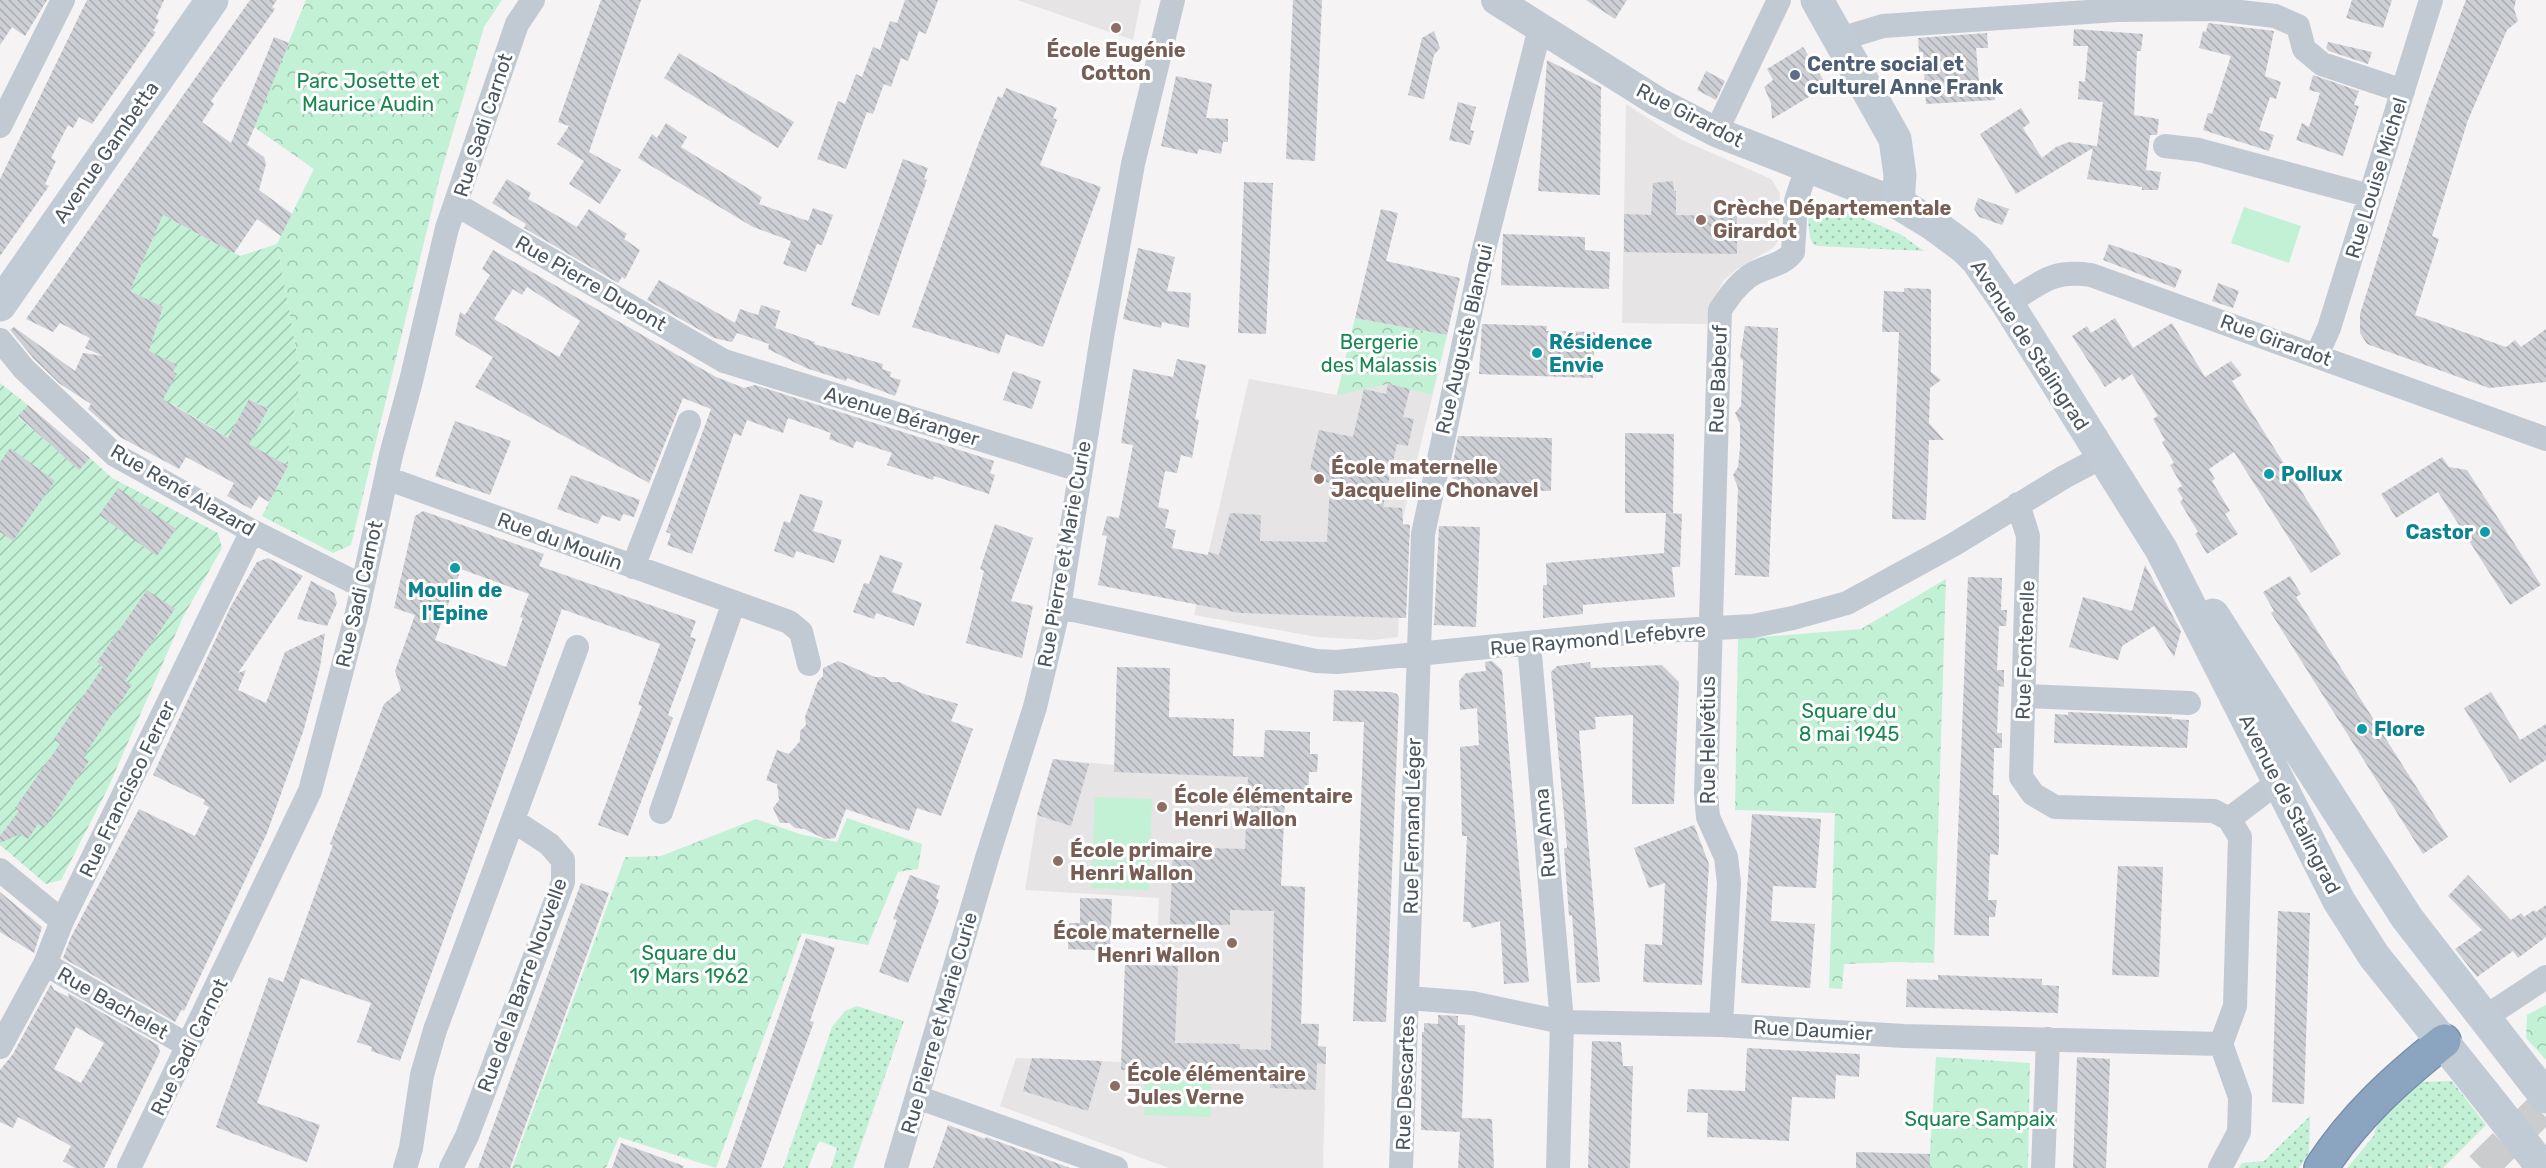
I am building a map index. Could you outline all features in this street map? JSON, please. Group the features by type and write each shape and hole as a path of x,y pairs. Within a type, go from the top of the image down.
{"highway":[{"path":"2321,1168 2340,1139 2383,1091 2444,1041"}],"main road":[{"name":"Avenue Gambetta","path":"0,305 212,0"},
{"path":"1817,0 1894,139 1900,175 1898,203"},
{"name":"Avenue de Stalingrad","path":"1898,203 1934,225 1977,260 2007,303 2162,549 2231,639 2407,918 2546,1097"},
{"name":"Avenue de Stalingrad","path":"2162,549 2339,901 2374,956 2543,1168"},
{"path":"2444,1041 2484,1018"}],"street":[{"path":"0,126 63,0"},
{"name":"Rue Sadi Carnot","path":"129,1168 310,791 357,613 447,228 457,205 517,24 533,0"},
{"name":"Rue Pierre et Marie Curie","path":"896,1168 987,858 1035,707 1059,607 1080,470 1134,164 1173,0"},
{"name":"Rue Girardot","path":"1496,0 1658,102 1716,132 1898,203"},
{"path":"1716,132 1779,0"},
{"name":"Rue Louise Michel","path":"2317,355 2329,328 2431,0"},
{"path":"1840,39 1883,26 2117,10 2216,9 2275,16 2298,26 2304,50 2322,64 2403,91"},
{"name":"Rue Auguste Blanqui","path":"1418,655 1426,515 1483,253 1540,28"},
{"path":"2165,146 2199,150 2370,196"},
{"name":"Rue Babeuf","path":"1710,630 1720,310 1733,290 1748,276 1782,263 1793,252 1796,201 1807,167"},
{"name":"Rue Pierre Dupont","path":"457,205 724,361"},
{"name":"Rue Girardot","path":"2007,303 2050,276 2068,272 2091,275 2546,439"},
{"name":"Rue René Alazard","path":"0,340 24,369 115,454 252,531 362,586"},
{"name":"Avenue Béranger","path":"724,361 1080,470"},
{"path":"633,567 689,422"},
{"name":"Rue Raymond Lefebvre","path":"1059,607 1316,661 1418,655 1628,633 1710,630 1793,618 1847,603 1953,545 2018,504 2102,457"},
{"name":"Rue du Moulin","path":"387,478 789,622 801,632 809,664"},
{"name":"Rue Fontenelle","path":"2018,504 2028,536 2021,777 2033,794 2055,807 2214,811 2229,819"},
{"name":"Rue Francisco Ferrer","path":"0,1047 45,964 62,921 252,531"},
{"path":"661,812 734,602"},
{"name":"Rue Helvétius","path":"1710,630 1706,793 1708,817 1726,857 1729,883 1721,1025"},
{"name":"Rue Anna","path":"1529,643 1562,1022 1558,1168"},
{"path":"405,1168 411,1148 422,1076 435,1030 577,647"},
{"name":"Rue Fernand Léger","path":"1408,998 1418,655"},
{"path":"2024,696 2189,703"},
{"path":"2220,1168 2239,1132 2240,1097 2221,1044 2235,1006 2240,837 2229,819 2278,782"},
{"name":"Rue de la Barre Nouvelle","path":"451,1168 467,1136 563,882 563,860 549,844 513,821"},
{"path":"0,870 62,921"},
{"name":"Rue Bachelet","path":"45,964 180,1041"},
{"path":"2484,1018 2546,977"},
{"name":"Rue Daumier","path":"1408,998 1472,1003 1562,1022 1721,1025 1904,1036 2221,1044"},
{"name":"Rue Descartes","path":"1401,1168 1408,998"},
{"path":"2043,1168 2048,1039"},
{"path":"917,1097 1116,1168"}],"shaded area":[{"name":"École Eugénie Cotton","path":"1017,0 1141,0 1133,40"},
{"name":"Crèche Départementale Girardot","path":"1626,104 1680,139 1771,179 1780,193 1778,241 1773,248 1737,269 1724,280 1710,306 1707,324 1622,323"},
{"name":"École maternelle Jacqueline Chonavel","path":"1355,318 1447,335 1403,518 1398,637 1373,640 1317,637 1194,615 1249,379 1337,395"},
{"path":"1265,730 1310,732 1310,754 1318,754 1317,772 1309,772 1308,798 1285,797 1281,885 1305,887 1301,1023 1319,1024 1318,1046 1326,1047 1323,1168 1169,1168 1000,1106 1016,1058 1121,1062 1125,965 1156,965 1159,898 1025,890 1037,815 1053,759 1114,765 1233,756 1263,757"}],"green space":[{"name":"Parc Josette et Maurice Audin","path":"306,0 502,0 484,27 440,176 351,545 333,553 262,516 288,466 289,437 301,377 277,244 314,169 254,127"},
{"path":"1813,201 1825,202 1900,234 1924,251 1817,246 1812,243 1809,227 1809,211"},
{"path":"2244,207 2301,226 2289,263 2231,243"},
{"path":"163,215 240,256 277,244 301,377 289,437 288,466 248,444 268,409 250,399 235,425 232,440 171,403 165,412 158,408 176,366 148,354 163,307 130,291"},
{"name":"Bergerie des Malassis","path":"1355,318 1447,335 1432,395 1388,384 1337,395"},
{"path":"0,383 28,405 18,417 79,469 90,458 112,478 218,533 222,548 183,617 108,788 61,880 46,884 0,845"},
{"name":"Square du 8 mai 1945","path":"1946,579 1934,963 1844,964 1842,989 1829,988 1835,813 1735,810 1738,639 1861,629"},
{"path":"1095,797 1152,799 1149,890 1091,888"},
{"name":"Square du 19 Mars 1962","path":"847,818 922,844 918,869 898,872 868,945 802,933 716,1168 619,1137 606,1168 512,1168 625,857 661,856 756,819 800,834 837,842"},
{"path":"2546,1005 2546,1060 2526,1038 2527,1015"},
{"path":"857,1006 904,1021 853,1168 831,1168 837,1148 819,1141 808,1168 783,1168 832,1027 845,1011"},
{"name":"Square Sampaix","path":"1936,1057 2030,1063 2028,1168 1929,1168"},
{"path":"1145,1079 1211,1080 1211,1117 1144,1115"},
{"path":"2452,1081 2486,1125 2443,1168 2432,1168 2430,1165 2427,1168 2347,1168 2373,1137 2379,1120 2416,1082"},
{"path":"2310,1116 2309,1153 2299,1168 2239,1168 2242,1163 2264,1161"}],"building":[{"path":"0,0 47,0 25,36 12,27 0,45"},
{"path":"87,0 164,0 156,18 159,20 153,31 156,32 92,124 79,117 73,128 68,125 51,158 56,161 45,184 49,186 0,256 0,179"},
{"path":"250,0 277,0 272,7 275,9 211,101 214,104 202,122 231,143 274,37 289,43 247,145 264,157 266,164 259,190 292,214 281,236 257,219 234,253 163,215 130,291 163,307 149,351 177,365 173,372 177,374 163,399 228,438 249,399 268,409 249,444 288,466 269,502 259,496 251,509 227,496 234,483 186,457 179,469 120,437 88,409 91,404 60,384 34,359 10,330 14,327 75,371 83,353 103,356 85,348 90,338 60,323 53,332 26,319"},
{"path":"601,0 641,0 589,152 621,170 600,204 569,184 584,161 557,144 569,126 558,122"},
{"path":"905,0 938,0 926,34 919,31 908,61 901,58 891,87 884,84 873,114 867,112 846,169 817,159 838,101 845,104 856,74 862,77 873,47 880,50 890,21 897,23"},
{"path":"1293,0 1322,0 1315,161 1286,159"},
{"path":"1586,0 1627,0 1615,19"},
{"path":"2352,0 2392,0 2383,28 2346,18"},
{"path":"2466,0 2516,0 2514,9 2518,21 2507,30 2468,120 2432,236 2439,239 2415,315 2506,347 2515,340 2521,347 2546,329 2546,382 2489,388 2367,344 2360,333 2360,314 2389,222 2427,103"},
{"path":"2208,23 2274,31 2265,76 2281,82 2276,99 2270,97 2259,130 2274,135 2269,151 2203,130 2208,113 2212,114 2231,56 2199,48 2203,31 2206,32"},
{"path":"2074,29 2143,34 2141,51 2137,51 2134,115 2159,119 2157,135 2150,135 2146,170 2161,172 2158,190 2142,190 2142,187 2087,179 2093,148 2016,194 1980,134 2021,108 2030,123 2023,128 2042,158 2056,147 2069,142 2097,146 2103,102 2078,99 2079,81 2085,82 2088,46 2073,46"},
{"path":"1434,31 1440,48 1434,55 1424,99 1408,95 1422,38"},
{"path":"1987,33 1988,48 1976,48 1979,82 1994,81 1995,100 1926,104 1923,52 1919,52 1918,38"},
{"path":"2328,42 2372,52 2368,64 2329,51 2326,48"},
{"name":"Centre social et culturel Anne Frank","path":"1803,47 1827,86 1772,119 1771,103 1764,87 1773,80 1767,69"},
{"path":"679,53 794,122 778,148 664,78"},
{"path":"1547,60 1601,87 1600,195 1538,191"},
{"path":"1706,71 1725,81 1716,100 1697,90"},
{"path":"2313,75 2359,91 2354,105 2359,106 2343,156 2296,140 2302,123 2309,127 2320,93 2309,90"},
{"path":"1176,76 1212,84 1206,118 1228,119 1228,142 1223,142 1221,154 1199,149 1197,154 1161,146"},
{"path":"1006,88 1057,108 1053,118 1057,120 1040,165 1101,187 1043,347 1006,334 999,354 912,327 979,142 998,96 1002,98"},
{"path":"1458,102 1476,107 1470,130 1474,131 1470,145 1449,140"},
{"path":"666,123 687,137 681,147 762,197 759,204 808,221 813,208 833,215 822,245 817,244 806,272 783,264 791,241 753,227 638,158 652,134 657,138"},
{"path":"903,159 928,168 924,179 927,180 879,316 851,305"},
{"path":"507,179 531,193 528,199 577,227 589,209 627,234 624,239 640,250 625,279 622,277 618,283 524,228 526,224 492,203"},
{"path":"1673,181 1674,191 1676,191 1676,215 1737,216 1737,254 1624,252 1624,214 1651,215 1653,183"},
{"path":"1244,182 1273,183 1266,334 1238,333"},
{"path":"1978,198 2009,209 2002,225 1979,217 1974,209"},
{"path":"1381,209 1398,213 1386,261 1460,278 1447,335 1355,318"},
{"name":"Résidence Envie","path":"1503,234 1585,237 1585,250 1610,252 1609,289 1501,285"},
{"path":"2109,244 2182,270 2175,288 2103,260"},
{"path":"1138,248 1175,257 1167,291 1191,293 1189,328 1162,322 1161,328 1123,319"},
{"path":"493,250 716,377 744,388 755,385 994,461 990,473 995,475 989,494 934,476 933,480 887,465 892,453 856,441 853,448 829,439 831,433 788,418 783,433 747,420 741,436 734,433 692,554 667,545 671,534 666,532 711,409 683,398 649,483 475,387 493,357 455,335 460,312 465,315 490,275 482,269","holes":["527,287 580,321 559,357 494,319 513,289 522,295"]},
{"path":"659,280 735,323 740,309 758,315 761,305 780,311 775,328 815,342 814,344 883,364 882,369 891,372 890,377 901,380 895,396 847,378 846,381 806,368 768,349 769,344 737,333 732,342 714,338 647,300"},
{"path":"2218,283 2239,291 2233,308 2212,301"},
{"path":"1904,288 1931,289 1931,372 1941,380 1930,388 1929,423 1944,440 1929,440 1926,520 1892,519 1899,332 1882,332 1884,291 1904,292"},
{"path":"2115,318 2133,348 2172,323 2205,377 2231,361 2242,375 2232,381 2341,554 2311,573 2234,452 2209,469 2215,479 2212,481 2230,511 2225,514 2238,534 2207,554 2195,534 2198,532 2180,502 2183,499 2177,489 2182,486 2170,465 2174,463 2162,442 2165,440 2153,419 2158,416 2132,374 2122,381 2120,377 2105,387 2072,336 2087,326 2091,333"},
{"name":"Résidence Envie","path":"1482,324 1547,326 1546,331 1595,332 1593,378 1479,374"},
{"path":"1745,326 1778,328 1769,577 1735,575 1738,488 1733,475 1738,467 1740,424 1735,413 1741,406 1743,361 1740,357"},
{"path":"1177,359 1206,365 1195,419 1199,420 1192,458 1181,455 1177,473 1165,471 1158,507 1169,510 1165,528 1176,530 1172,548 1208,555 1208,552 1219,555 1230,513 1261,515 1260,541 1327,542 1330,483 1315,480 1317,471 1310,469 1319,430 1353,437 1364,389 1386,394 1388,384 1410,389 1403,417 1414,419 1408,446 1397,444 1383,507 1402,508 1403,524 1410,525 1406,618 1240,613 1098,585 1107,536 1102,535 1107,516 1119,518 1133,445 1121,443 1133,369 1173,377"},
{"path":"1013,371 1041,381 1032,409 1003,400"},
{"path":"28,405 90,458 79,470 18,416"},
{"path":"455,421 511,441 490,495 435,476"},
{"path":"1625,433 1674,434 1673,513 1669,513 1682,514 1680,567 1672,567 1675,597 1583,605 1583,614 1543,618 1543,585 1547,585 1546,563 1664,553 1666,513 1625,513"},
{"path":"1458,436 1552,438 1551,491 1452,489 1453,463"},
{"path":"10,448 55,481 13,541 0,532 0,462"},
{"name":"Castor","path":"2442,457 2449,467 2467,470 2541,585 2510,605 2438,492 2396,518 2381,494"},
{"path":"571,475 640,500 634,517 623,514 620,521 602,515 598,524 557,509"},
{"path":"118,488 176,529 157,556 99,515"},
{"path":"800,494 823,501 813,531 842,540 834,563 796,551 794,558 774,551 784,521 790,523"},
{"path":"423,511 544,554 539,566 696,621 690,637 696,639 668,715 673,718 628,836 598,825 642,706 638,705 660,644 562,609 400,1061 371,1051 372,1047 357,1042 371,1003 301,978 257,1103 320,1125 307,1162 216,1127 269,977 283,982 333,845 330,844 384,704 401,690 395,671 415,615 394,608 415,516","holes":["461,569 529,594 506,667 435,640"]},
{"path":"995,524 1033,538 1011,601 1033,606 1022,658 966,643 984,571 980,569"},
{"path":"1439,526 1480,527 1476,627 1434,625"},
{"path":"880,555 903,563 892,592 922,603 914,626 876,613 874,619 853,612 864,583 869,584"},
{"path":"268,558 303,576 238,673 246,670 238,690 266,703 285,652 325,633 320,667 304,729 267,833 184,1011 182,1009 175,1022 63,958 71,937 139,809 195,836 209,807 203,804 205,800 153,775 231,606 257,562"},
{"path":"2145,565 2181,631 2174,657 2154,626 2122,646 2118,660 2069,647 2083,597 2132,611"},
{"name":"Flore","path":"2290,576 2301,594 2296,597 2448,837 2423,854 2271,613 2274,611 2263,592"},
{"path":"1968,577 2002,578 2001,610 2007,610 2006,626 1999,626 1997,670 2004,670 2004,687 1999,686 1997,733 2002,733 2002,748 1994,748 1993,795 1999,795 1999,848 1998,855 1990,854 1988,900 1997,900 1995,917 1989,917 1989,936 1954,935"},
{"path":"311,581 334,593 337,603 327,626 297,619"},
{"path":"147,590 175,609 125,681 132,685 83,757 89,761 44,828 38,824 28,839 20,834 0,843 0,836 19,811 15,808 60,744 54,739 103,667 97,662"},
{"path":"838,661 875,677 884,677 891,682 899,682 921,693 958,704 951,721 973,729 941,816 917,808 909,831 846,809 835,838 825,839 804,829 795,828 789,823 780,823 773,808 779,800 777,784 766,780 777,750 789,754 800,741 800,731 806,725 805,717 818,681 823,676 823,668"},
{"path":"1492,661 1502,670 1529,982 1504,984 1500,921 1472,928 1470,922 1463,922 1467,836 1462,836 1460,747 1479,745 1477,708 1460,710 1459,681 1466,673 1486,671 1485,662"},
{"path":"1590,662 1591,668 1662,665 1679,682 1674,804 1632,804 1633,715 1595,717 1596,729 1579,731 1600,982 1577,983 1572,915 1569,916 1564,848 1567,848 1551,672 1557,666"},
{"path":"1117,667 1170,668 1169,717 1234,719 1233,756 1264,757 1265,730 1310,732 1310,754 1318,754 1317,772 1309,772 1308,798 1285,797 1281,886 1305,887 1301,1024 1319,1024 1318,1046 1326,1047 1326,1064 1317,1063 1316,1090 1270,1088 1270,1074 1121,1070 1125,965 1178,966 1175,1043 1240,1044 1240,1049 1271,1050 1274,911 1230,910 1230,925 1170,924 1173,847 1245,849 1248,777 1114,772"},
{"path":"1334,690 1391,692 1397,694 1399,698 1386,1022 1353,1021 1364,722 1333,721"},
{"path":"2491,692 2520,740 2546,724 2546,760 2510,783 2464,708"},
{"path":"2068,712 2172,717 2172,719 2189,720 2187,748 2054,743 2055,714 2068,715"},
{"path":"1053,759 1089,764 1071,826 1037,815"},
{"path":"1752,814 1821,819 1816,888 1773,886 1771,921 1815,924 1810,988 1741,983"},
{"path":"1694,825 1709,864 1702,985 1643,982 1645,944 1662,945 1665,883 1649,888 1634,848"},
{"path":"2118,866 2163,867 2159,977 2112,975"},
{"path":"910,875 940,886 936,898 939,900 908,983 879,972 897,920 893,919"},
{"path":"2468,875 2511,920 2521,913 2524,917 2534,910 2536,912 2546,905 2546,937 2518,958 2513,951 2477,977 2455,949 2482,930 2448,896"},
{"path":"581,883 609,893 510,1168 478,1168"},
{"path":"0,892 42,927 34,953 0,932"},
{"path":"1080,898 1112,899 1110,951 1068,949 1069,923 1080,923"},
{"path":"2278,911 2310,913 2304,1104 2272,1102"},
{"path":"806,938 835,948 810,1021 814,1022 761,1168 726,1168"},
{"path":"1938,975 2042,979 2042,985 2059,986 2058,1013 1906,1007 1907,979 1938,980"},
{"path":"51,984 54,990 69,997 68,993 158,1045 160,1052 104,1168 75,1168 63,1161 71,1146 18,1117 13,1128 0,1122 0,1070 13,1054","holes":["76,1027 104,1043 81,1083 54,1069"]},
{"path":"1438,1015 1458,1016 1458,1025 1465,1025 1462,1118 1492,1119 1494,1168 1458,1168 1460,1132 1421,1130 1422,1032 1424,1032 1424,1023 1438,1024"},
{"path":"1592,1041 1621,1042 1623,1066 1633,1066 1630,1168 1588,1168"},
{"path":"1747,1048 1860,1054 1859,1077 1836,1075 1835,1099 1792,1097 1789,1141 1707,1137 1708,1113 1687,1112 1688,1089 1745,1091"},
{"path":"2077,1057 2110,1059 2106,1168 2073,1168"},
{"path":"1032,1058 1102,1061 1088,1111 1023,1091"},
{"path":"948,1125 985,1139 986,1137 1070,1168 933,1168"},
{"path":"621,1143 684,1166 683,1168 612,1168"},
{"path":"1856,1152 1930,1154 1930,1168 1856,1168"}],"tunnel":[{"path":"2481,1168 2546,1104"}],"place":[{"name":"École Eugénie Cotton","path":"1116,28"},
{"name":"Centre social et culturel Anne Frank","path":"1795,75"},
{"name":"Crèche Départementale Girardot","path":"1701,220"},
{"name":"Résidence Envie","path":"1537,353"},
{"name":"Pollux","path":"2269,474"},
{"name":"École maternelle Jacqueline Chonavel","path":"1319,479"},
{"name":"Castor","path":"2485,532"},
{"name":"Moulin de l'Epine","path":"455,568"},
{"name":"Flore","path":"2362,729"},
{"name":"École élémentaire Henri Wallon","path":"1162,807"},
{"name":"École primaire Henri Wallon","path":"1058,861"},
{"name":"École maternelle Henri Wallon","path":"1232,943"},
{"name":"École élémentaire Jules Verne","path":"1115,1086"}]}
